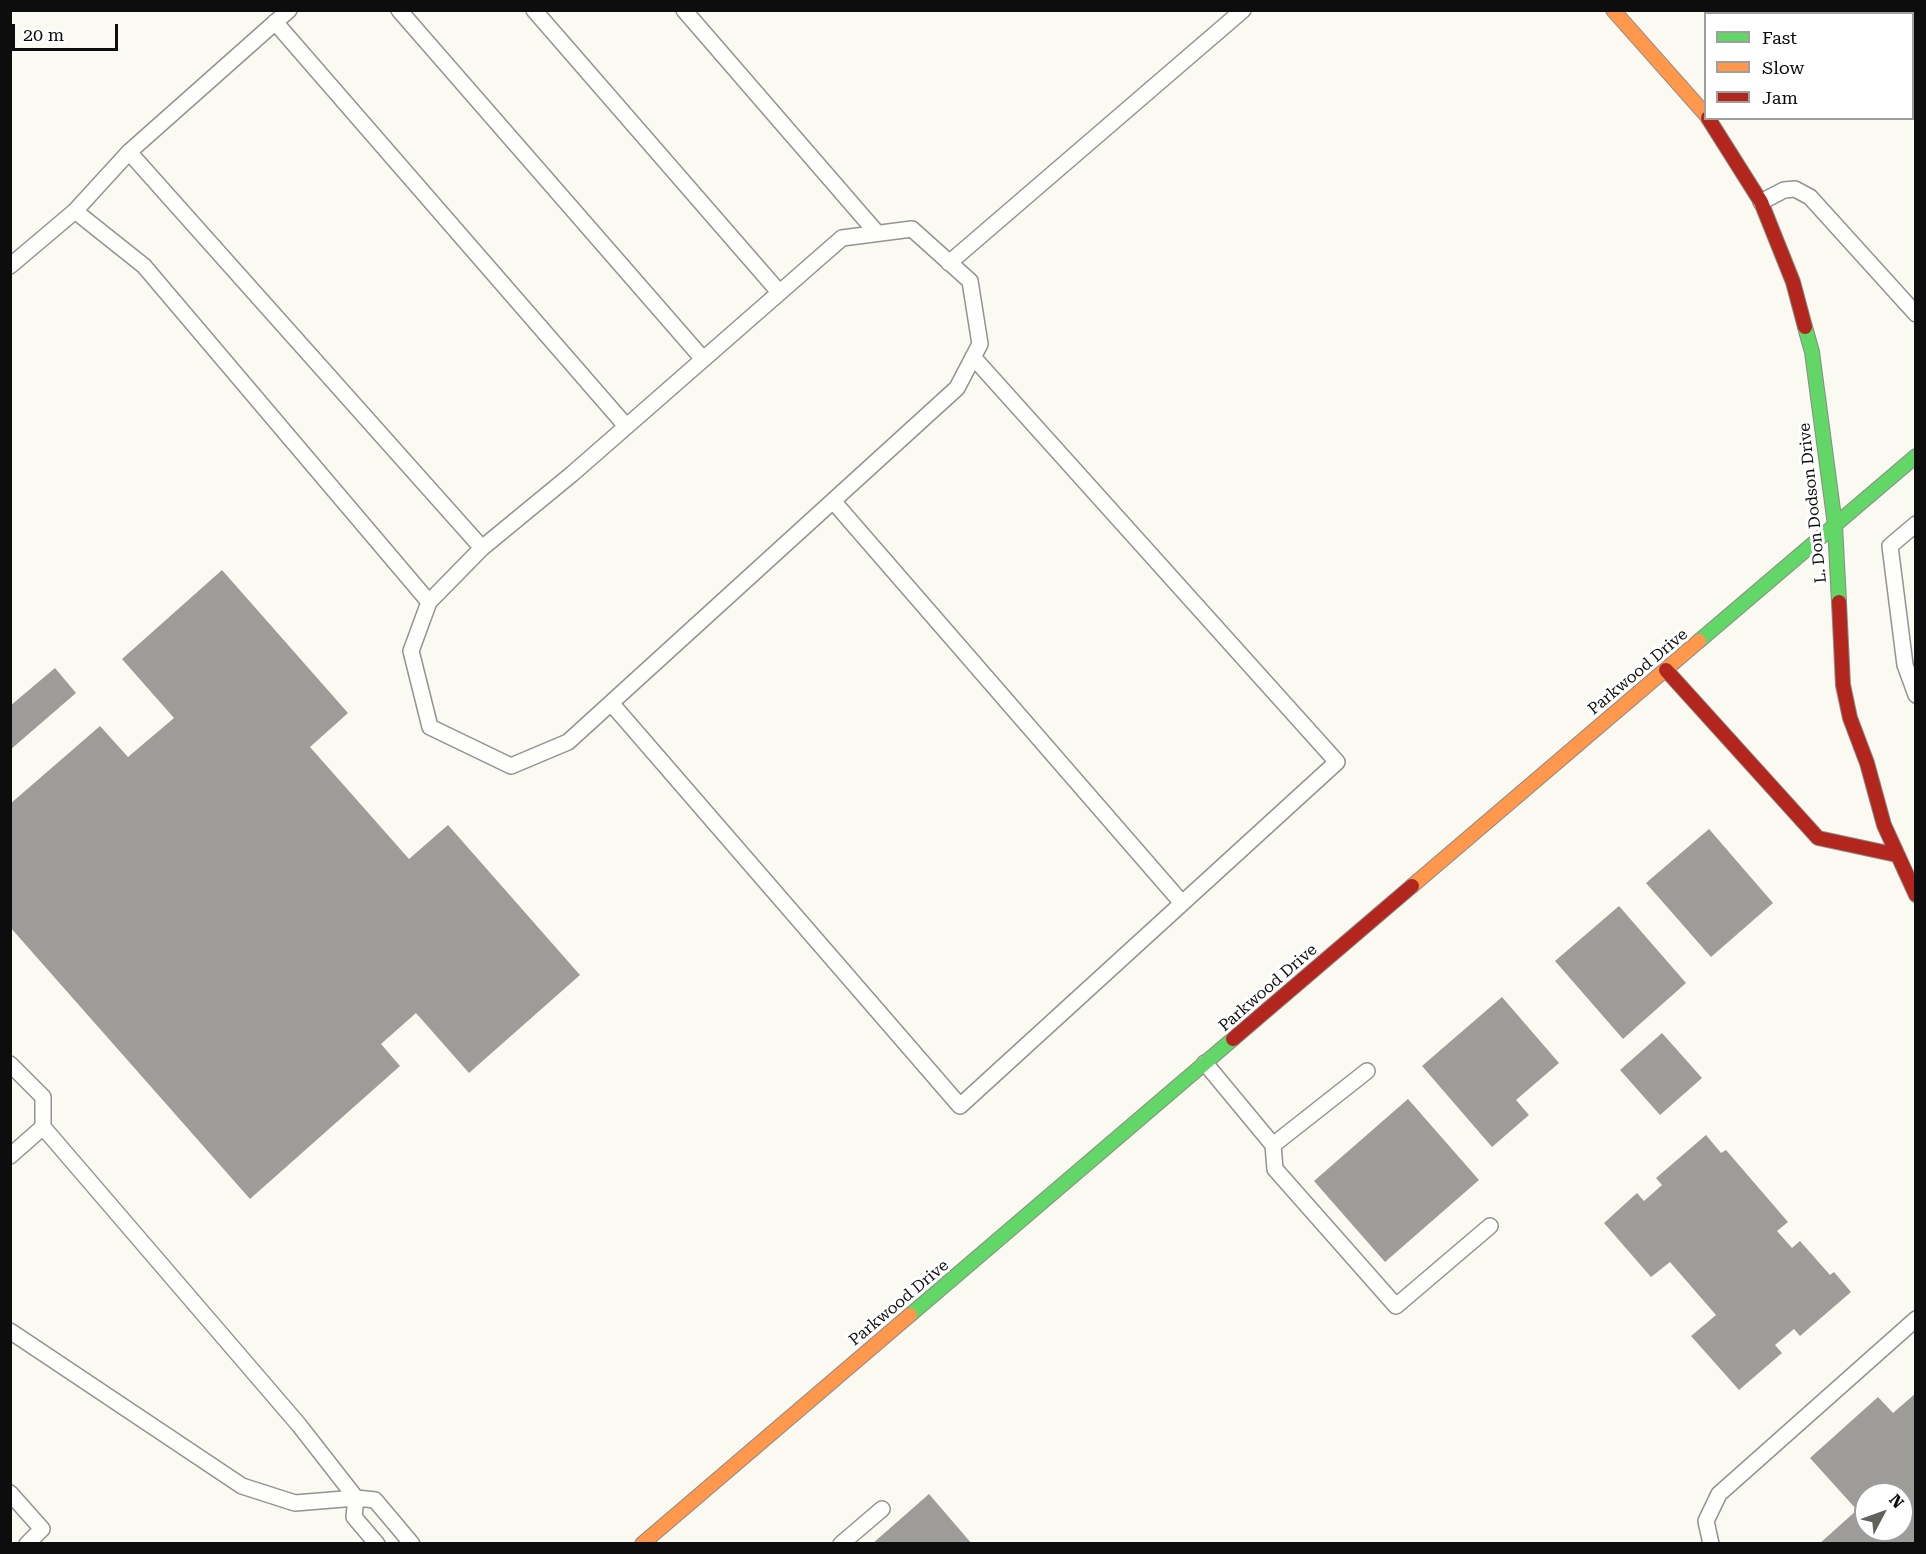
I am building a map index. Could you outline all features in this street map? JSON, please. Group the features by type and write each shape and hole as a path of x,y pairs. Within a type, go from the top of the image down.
{"street":[{"name":"L. Don Dodson Drive","path":"1613,10 1704,114"},
{"name":"L. Don Dodson Drive","path":"1709,120 1761,202 1793,282 1812,352 1835,525 1844,685 1850,718 1897,855 1916,895"},
{"name":"Parkwood Drive","path":"642,1544 1916,456"},
{"path":"1666,670 1818,838 1897,855"}],"lane":[{"path":"10,266 75,211 129,152 289,10"},
{"path":"399,10 702,359"},
{"path":"534,10 779,292"},
{"path":"684,10 877,233"},
{"path":"949,263 1243,10"},
{"path":"275,22 626,426"},
{"path":"129,152 482,548"},
{"path":"1761,202 1784,190 1795,189 1810,197 1916,314"},
{"path":"75,211 144,266 429,602"},
{"path":"912,229 970,281 980,344 957,388 568,742 511,766 430,727 411,651 429,602 482,548 779,292 842,238 912,229"},
{"path":"611,703 960,1106 1337,762 973,357"},
{"path":"833,501 1182,903"},
{"path":"1916,524 1890,546 1905,665 1916,694"},
{"path":"10,1064 43,1097 43,1127 277,1399 356,1498 354,1518 377,1544"},
{"path":"1205,1064 1273,1145 1275,1169 1396,1306 1491,1226"},
{"path":"1273,1145 1367,1071"},
{"path":"10,1156 43,1127"},
{"path":"1711,1544 1706,1521 1719,1494 1916,1319"},
{"path":"10,1331 242,1486 295,1503 356,1498 375,1500 412,1544"},
{"path":"10,1494 42,1529 27,1544"},
{"path":"841,1544 882,1509"},
{"path":"657,1531 668,1544"}],"building":[{"path":"222,570 348,713 310,747 409,859 448,825 580,975 469,1073 416,1013 381,1044 400,1066 250,1199 10,927 10,804 100,726 128,757 174,718 122,659"},
{"path":"55,668 76,693 10,750 10,706"},
{"path":"1709,829 1773,903 1711,957 1646,883"},
{"path":"1619,906 1686,983 1623,1039 1555,961"},
{"path":"1502,997 1559,1063 1516,1100 1529,1115 1492,1147 1422,1066"},
{"path":"1662,1033 1702,1078 1660,1115 1620,1070"},
{"path":"1408,1099 1479,1180 1385,1262 1314,1181"},
{"path":"1706,1135 1721,1153 1726,1150 1788,1222 1777,1231 1792,1248 1800,1241 1830,1275 1834,1272 1851,1292 1800,1336 1794,1329 1775,1345 1782,1353 1739,1390 1691,1336 1716,1315 1670,1262 1651,1277 1604,1223 1637,1193 1644,1201 1662,1185 1656,1178"},
{"path":"1916,1393 1916,1544 1819,1544 1854,1513 1854,1542 1914,1542 1914,1482 1854,1482 1854,1507 1810,1458 1878,1397 1893,1413"},
{"path":"929,1494 972,1544 872,1544"}],"traffic: fast":[{"path":"1805,327 1812,352 1835,525 1839,602"},
{"path":"1699,641 1916,456"},
{"path":"910,1315 1233,1039"}],"traffic: slow":[{"path":"1613,10 1704,113"},
{"path":"1412,886 1699,641"},
{"path":"642,1544 910,1315"}],"traffic: jam":[{"path":"1709,120 1761,202 1793,282 1805,327"},
{"path":"1839,602 1843,685 1850,718 1867,763 1884,825 1916,895"},
{"path":"1666,670 1818,838 1897,855"},
{"path":"1233,1039 1412,886"}]}
